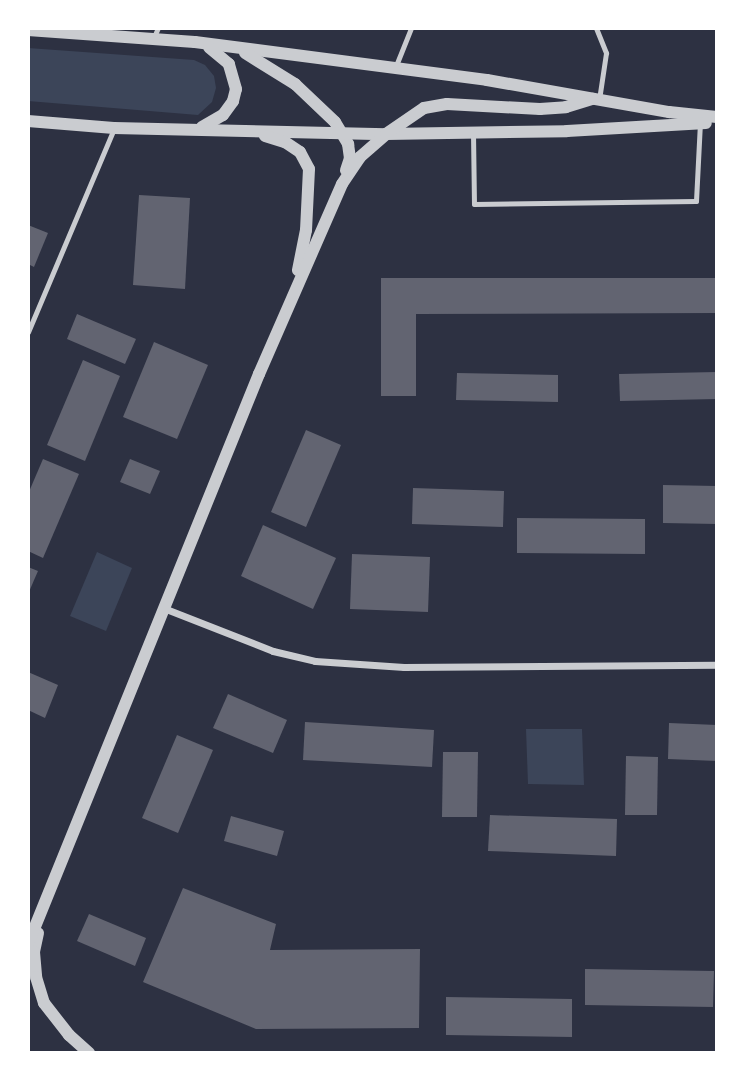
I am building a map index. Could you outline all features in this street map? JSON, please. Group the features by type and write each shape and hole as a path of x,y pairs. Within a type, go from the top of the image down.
{"street":[{"path":"28,30 156,34 226,47 488,80 717,120"},
{"path":"195,42 222,56 235,77 236,89 223,115 211,125 195,130"},
{"path":"28,944 290,304 342,184 350,158 344,134 295,84 247,54 226,47"},
{"path":"342,184 360,157 386,134 424,108 447,104 540,109 566,107 596,100"},
{"path":"28,121 114,128 386,134 567,131 717,120"},
{"path":"247,131 285,142 300,152 309,169 306,230 290,304"},
{"path":"166,609 273,651 315,662 404,667 717,665"},
{"path":"28,926 49,889"},
{"path":"49,889 34,952 36,977 44,1003 69,1035 89,1053"}],"lane":[{"path":"395,68 411,28"},
{"path":"596,28 606,53 596,100"},
{"path":"474,133 474,204 696,201 700,123"},
{"path":"28,332 114,128"}],"shaded area":[{"path":"28,48 194,60 205,65 214,76 216,88 212,102 198,115 28,101"},
{"path":"97,552 132,568 106,631 70,616"},
{"path":"526,729 582,729 584,785 528,784"}],"building":[{"path":"139,195 190,198 185,289 133,285"},
{"path":"28,225 48,233 34,267 28,264"},
{"path":"381,278 717,278 717,313 416,314 416,396 381,396"},
{"path":"77,314 136,339 125,364 67,339"},
{"path":"154,342 208,365 177,439 123,417"},
{"path":"83,360 120,376 85,461 47,445"},
{"path":"717,372 717,399 620,401 619,374"},
{"path":"457,373 558,375 558,402 456,400"},
{"path":"306,430 341,445 306,527 271,512"},
{"path":"43,459 79,474 43,558 28,551 28,494"},
{"path":"130,459 160,471 150,494 120,482"},
{"path":"663,485 717,486 717,524 663,523"},
{"path":"413,488 504,491 503,527 412,524"},
{"path":"517,518 645,519 645,554 517,553"},
{"path":"263,525 336,558 313,609 241,576"},
{"path":"352,554 430,557 428,612 350,609"},
{"path":"28,567 38,571 28,594"},
{"path":"28,672 58,685 45,718 28,710"},
{"path":"228,694 287,720 273,753 213,728"},
{"path":"305,722 434,730 432,767 303,760"},
{"path":"669,723 717,725 717,761 668,759"},
{"path":"177,735 213,750 178,833 142,818"},
{"path":"443,752 478,752 477,817 442,817"},
{"path":"626,756 658,757 657,815 625,815"},
{"path":"490,815 617,819 616,856 488,851"},
{"path":"231,816 284,831 277,856 224,841"},
{"path":"183,888 276,924 270,950 420,949 419,1028 256,1029 143,982"},
{"path":"89,914 146,938 135,966 77,941"},
{"path":"585,969 714,971 713,1007 585,1005"},
{"path":"446,997 572,999 572,1037 446,1035"}]}
